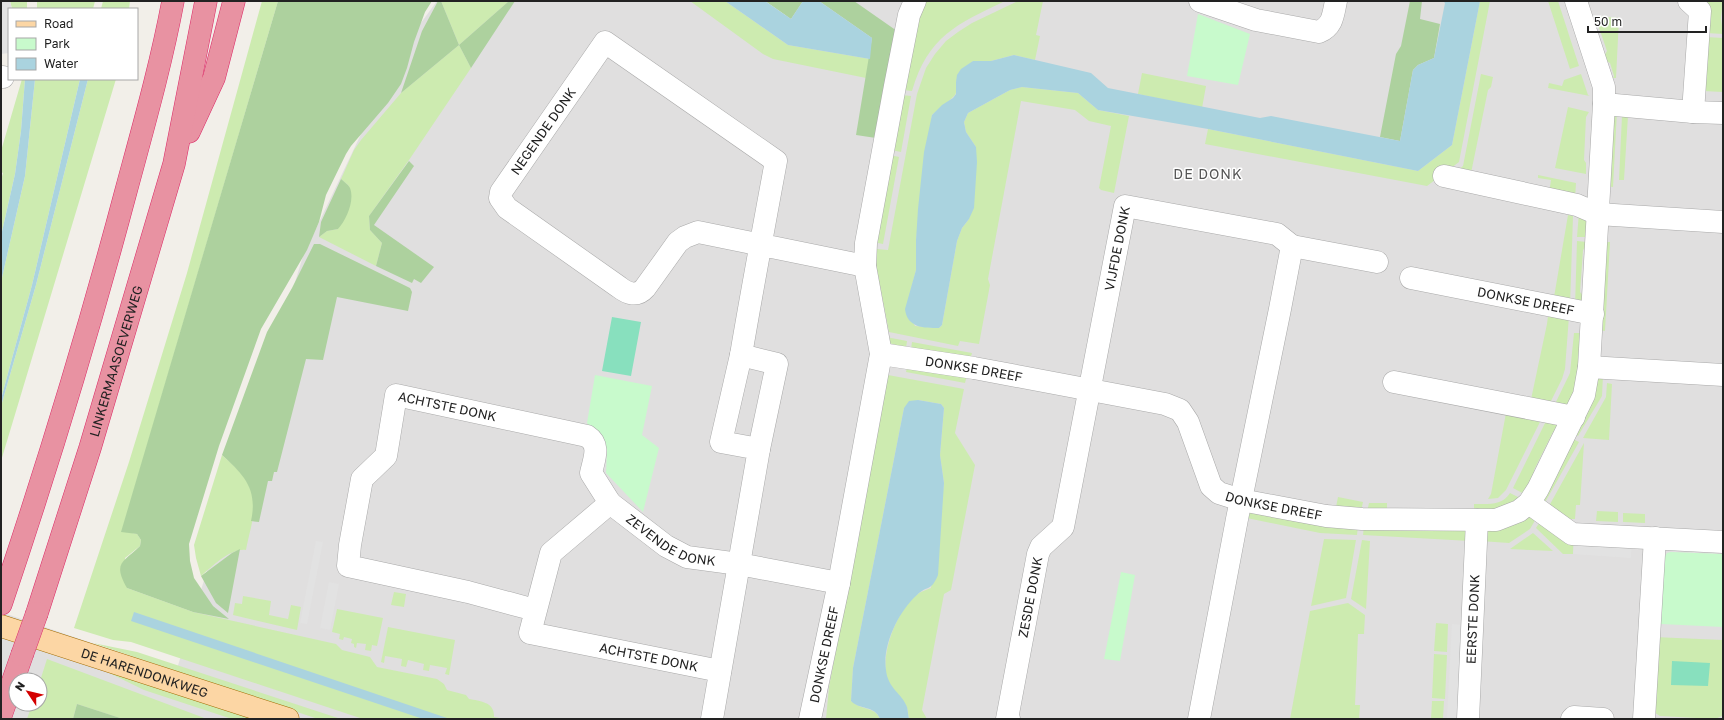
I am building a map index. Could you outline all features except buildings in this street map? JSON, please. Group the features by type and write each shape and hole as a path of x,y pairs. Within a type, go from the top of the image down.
{"highway":[{"path":"152,93 158,1"},
{"path":"1,603 51,450 89,324 166,40 173,1"},
{"name":"LINKERMAASOEVERWEG","path":"1,715 37,613 90,448 174,164 206,1"},
{"path":"174,164 214,78 234,1"}],"main road":[{"name":"DE HARENDONKWEG","path":"1,626 288,719"}],"street":[{"path":"1200,1 1256,20 1319,32 1330,24 1336,1"},
{"name":"DONKSE DREEF","path":"881,354 974,368 1165,404 1180,410 1188,422 1211,486 1219,493 1241,500 1326,516 1362,519 1496,520 1519,511 1529,504 1538,489 1574,417 1584,395 1589,367 1604,87 1576,1"},
{"path":"1689,1 1700,11 1693,112"},
{"name":"DONKSE DREEF","path":"810,719 839,583 881,354 865,266 866,243 912,2"},
{"name":"NEGENDE DONK","path":"761,245 776,161 605,42 501,192 500,198 507,208 619,287 632,294 641,292 645,288 678,242 684,236 698,232 761,245 865,266"},
{"path":"1604,104 1693,112 1723,113"},
{"path":"1444,176 1577,205 1598,214 1723,222"},
{"name":"VIJFDE DONK","path":"1090,390 1125,206 1277,234 1292,246 1377,262"},
{"path":"759,449 722,442 761,245"},
{"path":"1199,719 1292,246"},
{"name":"DONKSE DREEF","path":"1411,280 1593,314"},
{"path":"712,719 759,449 777,364 740,355"},
{"path":"1589,367 1723,375"},
{"path":"1394,382 1574,417"},
{"name":"ZESDE DONK","path":"1009,719 1007,719 1038,554 1041,547 1063,527 1090,390"},
{"name":"ACHTSTE DONK","path":"535,610 468,592 348,566 350,545 362,479 386,456 396,395 587,436 593,440 596,446 591,473 610,503 551,553 530,633 720,671"},
{"name":"ZEVENDE DONK","path":"610,503 666,546 687,557 740,564 839,583"},
{"path":"1529,504 1572,534 1723,542"},
{"name":"EERSTE DONK","path":"1468,719 1477,520"},
{"path":"1644,719 1655,538"},
{"path":"1572,719 1574,717 1603,719"}],"shaded area":[{"path":"1,1 10,1 12,8 8,8 8,53 1,54"},
{"path":"437,1 742,1 778,26 796,1 1723,1 1723,719 1,719 1,612 176,672 303,256 401,50"},
{"path":"1574,539 1632,543 1631,558 1573,554"},
{"path":"316,541 323,542 307,624 300,623"},
{"path":"329,582 339,584 330,630 320,628"},
{"path":"1452,624 1465,625 1460,719 1447,719"}],"green space":[{"path":"10,1 27,1 27,8 12,8"},
{"path":"37,1 95,1 93,8 37,8"},
{"path":"103,1 130,1 129,8 101,8"},
{"path":"262,1 278,1 122,531 137,534 141,540 140,546 125,558 127,588 193,612 336,644 342,650 370,657 377,667 437,679 444,684 447,690 466,695 469,699 486,703 492,708 494,717 505,719 363,719 131,642 113,640 74,628 129,462 187,273"},
{"path":"278,1 432,1 425,12 401,84 388,103 351,146 346,154 326,195 319,222 307,250 261,329 219,446 189,544 190,561 194,578 213,606 229,619 193,612 127,588 120,573 120,568 125,559 140,546 141,540 137,534 121,532"},
{"path":"438,1 441,1 459,45 401,93 422,31"},
{"path":"441,1 509,1 459,45"},
{"path":"509,1 515,1 471,68 459,45"},
{"path":"690,1 725,1 788,45 870,59 866,78 773,59 763,54"},
{"path":"765,1 803,1 791,19"},
{"path":"819,1 854,1 897,31 876,138 856,135 872,38"},
{"path":"923,1 1005,1 972,17 946,34 936,44 927,57 919,72 912,91 903,90"},
{"path":"1018,1 1043,1 1036,35 1040,36 1035,60 1014,55 991,61 973,61 956,82 955,95 932,115 916,240 916,270 906,309 915,326 939,328 942,325 957,241 962,228 969,219 976,147 966,132 964,122 968,113 1010,90 1022,87 1078,93 1098,110 1129,116 1114,193 1101,190 1099,188 1111,126 1089,121 1075,110 1021,101 988,279 990,285 979,344 960,341 958,346 889,332 875,260 877,249 888,250 917,94 926,68 946,41 958,32 972,23"},
{"path":"1410,1 1422,1 1420,19 1440,24 1434,58 1418,65 1413,70 1400,141 1380,137 1396,54 1401,46"},
{"path":"1480,1 1490,1 1459,162 1427,186 1205,144 1208,129 1418,171 1452,145"},
{"path":"1548,1 1558,1 1579,66 1570,69"},
{"path":"1708,1 1723,1 1721,18 1723,34 1706,33"},
{"path":"1198,14 1250,34 1238,85 1187,76"},
{"path":"1595,16 1619,18 1616,78 1613,78 1614,76 1610,63 1603,58 1607,51"},
{"path":"1706,37 1723,38 1723,92 1703,91"},
{"path":"459,45 471,68 369,216 370,230 382,243 376,266 319,237 327,231 338,229 349,186 341,179 354,150 361,140 401,93"},
{"path":"1142,73 1206,86 1202,108 1138,94"},
{"path":"1481,74 1493,77 1491,87 1488,90 1470,178 1451,175 1463,166"},
{"path":"1581,74 1588,95 1590,96 1548,88 1549,83 1562,86 1564,80"},
{"path":"22,80 25,80 21,131 15,174 1,236 1,180 3,173 1,172 1,151"},
{"path":"35,80 80,80 32,285 1,399 1,282 25,176"},
{"path":"88,80 116,80 1,461 1,406 36,285"},
{"path":"902,95 911,96 901,152 891,150"},
{"path":"1568,107 1589,112 1586,117 1584,160 1586,163 1586,174 1555,168"},
{"path":"1617,111 1613,187 1605,186 1609,117"},
{"path":"1622,116 1628,116 1624,180 1619,180"},
{"path":"890,155 899,157 883,244 873,242"},
{"path":"409,161 414,166 374,225 434,267 421,283 414,279 412,283 376,266 382,243 370,230 369,216"},
{"path":"1538,175 1576,183 1575,199 1549,194 1551,180 1538,178"},
{"path":"341,179 350,188 351,204 349,210 338,229 327,231 319,237 321,222"},
{"path":"1579,212 1586,214 1588,237 1577,237"},
{"path":"1568,215 1573,216 1570,306 1553,303"},
{"path":"1577,241 1587,242 1587,246 1583,250 1580,292 1585,298 1584,305 1575,307"},
{"path":"1602,242 1610,242 1605,331 1597,330"},
{"path":"314,244 320,244 410,288 412,292 408,311 337,297 323,360 306,359 277,472 274,472 272,481 268,481 259,522 251,521 253,500 251,491 243,476 222,455 267,332 292,288"},
{"path":"1548,316 1569,316 1565,369 1562,379 1548,407 1530,404"},
{"path":"612,317 641,322 631,376 602,371"},
{"path":"1574,333 1582,333 1580,380 1569,409 1553,408 1570,373"},
{"path":"886,337 907,341 906,348 889,343"},
{"path":"912,342 972,353 970,360 911,349"},
{"path":"908,364 967,375 965,383 906,372"},
{"path":"595,375 652,386 642,435 659,448 643,512 606,473 607,450 587,423"},
{"path":"888,375 964,389 955,433 975,465 951,590 944,594 922,710 927,719 909,719 906,706 890,686 887,679 885,669 886,657 892,632 904,609 919,593 931,588 944,483 940,455 944,408 941,404 918,400 904,408 853,668 851,701 858,706 876,713 880,719 826,719 829,687"},
{"path":"1603,375 1602,396 1578,436 1573,433 1594,380"},
{"path":"1607,383 1612,384 1609,440 1583,438 1606,397"},
{"path":"1506,413 1543,416 1506,490 1498,498 1488,499 1491,494"},
{"path":"1548,417 1558,419 1558,431 1553,432 1534,470 1536,476 1526,495 1513,488"},
{"path":"1571,438 1579,442 1543,506 1542,497"},
{"path":"1584,443 1580,505 1576,505 1575,519 1567,519 1549,506"},
{"path":"222,455 240,472 251,488 254,501 252,522 246,550 240,550 228,555 201,576 194,545"},
{"path":"1510,493 1522,499 1505,509 1474,513 1474,504 1499,502"},
{"path":"1338,497 1363,502 1361,511 1336,507"},
{"path":"1369,503 1387,503 1387,512 1367,512"},
{"path":"1247,511 1358,526 1357,535 1320,533 1242,517"},
{"path":"1597,511 1618,512 1618,522 1596,521"},
{"path":"1623,513 1645,514 1645,523 1623,522"},
{"path":"1527,515 1537,517 1530,529 1509,543 1480,541 1481,531"},
{"path":"1541,520 1574,539 1573,554 1563,554 1536,528"},
{"path":"1364,526 1467,529 1470,541 1363,535"},
{"path":"1533,533 1553,551 1510,549"},
{"path":"1324,539 1356,540 1346,598 1311,606"},
{"path":"1362,540 1370,541 1366,609 1351,599"},
{"path":"240,549 228,613 216,603 201,576 232,553"},
{"path":"1667,553 1723,554 1723,627 1661,624 1664,558"},
{"path":"1121,572 1135,575 1120,661 1104,659"},
{"path":"394,592 406,594 404,607 391,605"},
{"path":"243,596 271,601 269,615 288,619 291,605 301,607 297,630 233,615 235,603 242,604"},
{"path":"1348,603 1365,615 1364,634 1358,634 1355,705 1360,705 1359,719 1290,719 1310,611"},
{"path":"337,609 383,618 377,646 372,645 371,651 365,650 366,644 357,643 356,648 354,647 354,644 351,643 352,639 344,637 343,640 339,639 340,634 332,632"},
{"path":"1436,623 1448,624 1447,652 1434,651"},
{"path":"388,627 455,640 449,675 445,674 447,668 430,665 429,671 423,670 424,664 408,660 406,667 401,666 402,659 385,656 384,663 381,662"},
{"path":"1654,637 1723,640 1722,716 1715,719 1660,716 1652,711"},
{"path":"93,643 137,652 341,719 318,719"},
{"path":"1434,654 1447,655 1445,699 1432,698"},
{"path":"47,659 207,719 123,719 77,704 73,719 27,719 29,712 48,712 48,672 43,672"},
{"path":"1672,661 1710,663 1708,686 1671,685"},
{"path":"93,665 256,719 232,719 144,690"},
{"path":"1432,701 1444,701 1443,719 1431,719"},
{"path":"77,704 117,717 123,719 73,719"}],"water":[{"path":"725,1 765,1 791,19 803,1 819,1 872,38 870,59 788,45"},
{"path":"1443,1 1480,1 1452,145 1418,171 1208,129 1098,110 1078,93 1022,87 1010,90 968,113 964,122 966,132 976,147 977,162 974,208 969,219 962,228 957,241 942,325 939,328 917,326 909,320 906,315 905,309 916,270 918,209 924,152 932,115 942,105 953,98 956,94 957,75 961,69 973,61 991,61 1014,55 1091,73 1108,88 1260,118 1271,116 1400,141 1413,70 1418,65 1434,58 1445,3"},
{"path":"25,80 35,80 25,176 1,282 1,236 15,174 21,131"},
{"path":"80,80 88,80 36,285 1,406 1,399 32,285"},
{"path":"918,400 941,404 944,408 940,455 944,483 938,575 931,586 920,592 910,602 898,619 889,640 885,660 887,676 889,682 905,702 909,719 880,719 878,715 871,710 858,706 851,701 853,668 904,408 909,401"},
{"path":"134,612 450,719 423,719 131,621"}],"district":[{"name":"DE DONK","path":"1208,174"}]}
